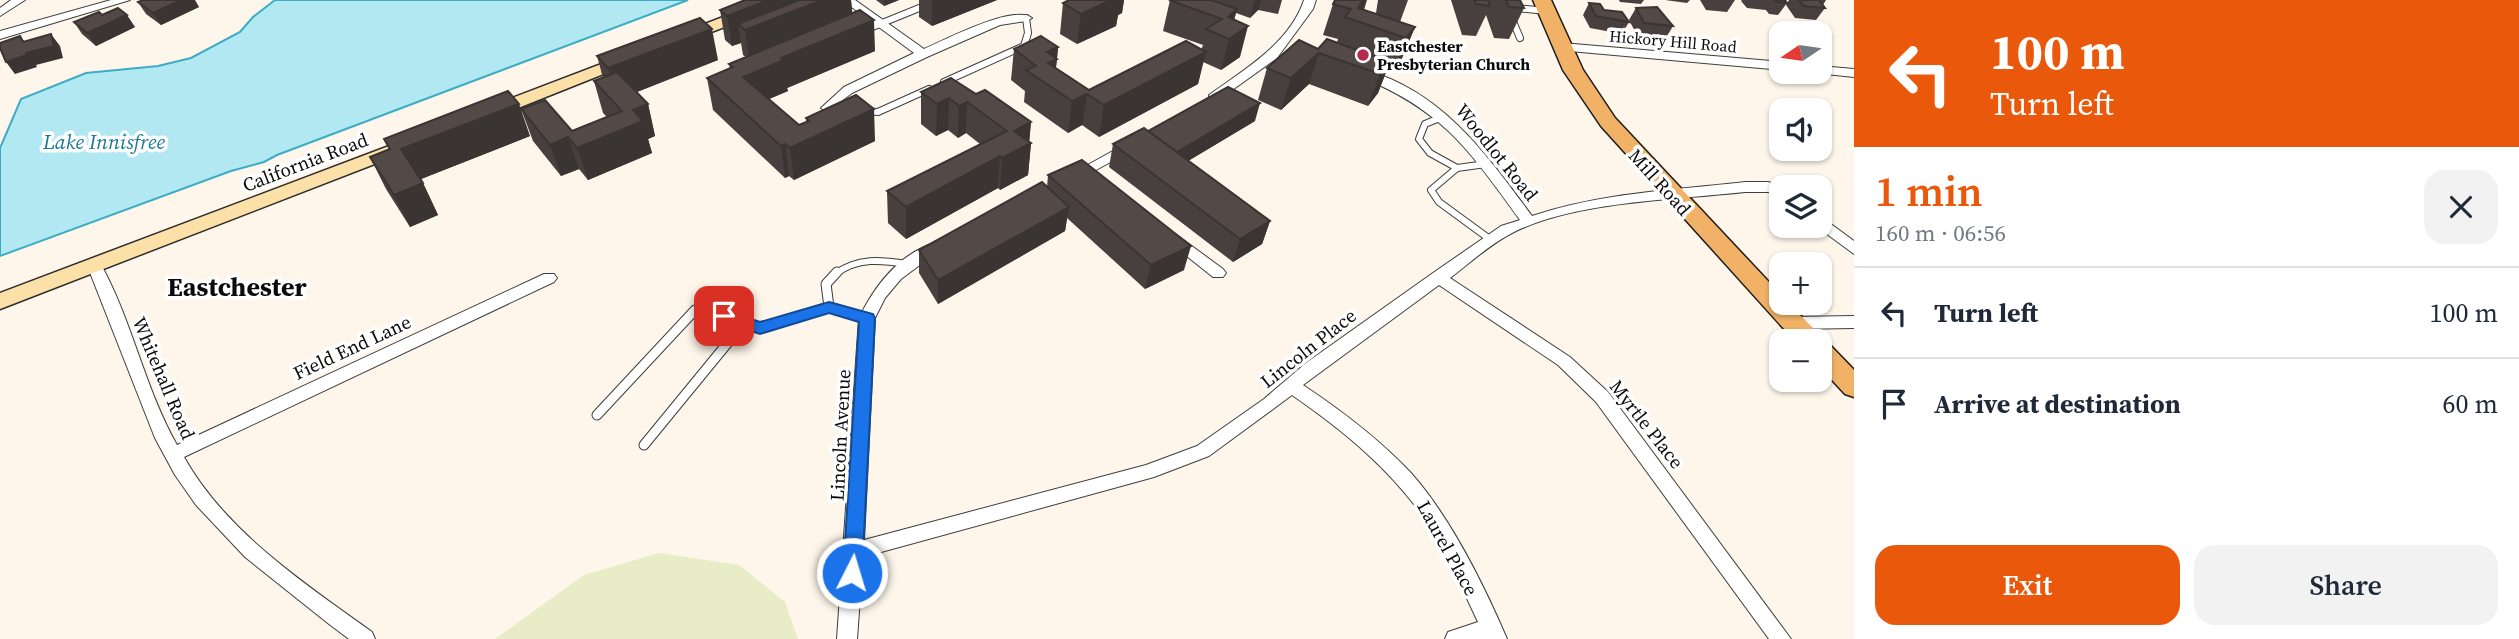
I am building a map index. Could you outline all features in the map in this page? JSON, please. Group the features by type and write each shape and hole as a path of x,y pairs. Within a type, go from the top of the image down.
{"main road":[{"path":"665,45 780,0"},
{"name":"Mill Road","path":"1544,6 1573,70 1595,104 1628,146 1799,329"},
{"path":"472,120 639,55"},
{"name":"California Road","path":"0,301 408,144"},
{"path":"1832,364 1854,387"}],"street":[{"path":"0,13 19,0"},
{"path":"0,35 124,0"},
{"path":"848,0 923,54"},
{"path":"1204,103 1273,55 1286,49 1310,0"},
{"path":"833,108 848,90 923,54 997,22 1026,18"},
{"name":"Hickory Hill Road","path":"1562,47 1769,65"},
{"name":"Woodlot Road","path":"1355,71 1404,89 1444,116 1486,164 1529,222"},
{"path":"1832,71 1854,73"},
{"path":"1061,183 1091,175 1145,137"},
{"name":"Lincoln Place","path":"855,551 1179,462 1203,451 1490,240 1529,222 1558,212 1603,203 1759,187 1769,189"},
{"path":"1163,230 1219,273"},
{"path":"1832,231 1854,249"},
{"name":"Lincoln Avenue","path":"847,639 855,551 867,318 876,298 908,264 951,240"},
{"name":"Whitehall Road","path":"93,265 164,439 198,492 227,530 281,576 365,639"},
{"name":"Myrtle Place","path":"1438,277 1564,361 1602,397 1781,639"},
{"name":"Field End Lane","path":"174,454 549,278"},
{"path":"1793,323 1854,322"},
{"name":"Laurel Place","path":"1292,386 1356,430 1379,450 1413,487 1437,522 1494,633"},
{"path":"1455,639 1494,633"}],"lane":[{"path":"856,34 939,0"},
{"path":"1504,0 1520,38"},
{"path":"1507,8 1544,6"},
{"path":"852,110 878,112 1024,46 1028,33 1026,18"},
{"path":"1444,116 1425,124 1419,139 1430,153 1457,168"},
{"path":"1486,164 1457,168 1431,190 1433,195 1490,240"},
{"path":"829,307 826,284 837,270 871,259 908,264"},
{"path":"597,415 690,313 704,309 760,328 829,307 867,318"},
{"path":"644,445 744,323"}],"green space":[{"path":"659,553 739,565 785,602 798,639 495,639 584,575"}],"water":[{"name":"Lake Innisfree","path":"275,0 688,0 264,162 231,171 0,256 0,148 21,99 86,73 158,66 191,58 240,32 253,17"}],"building":[{"path":"181,0 153,13 138,2"},
{"path":"745,0 768,0 727,16 720,10"},
{"path":"799,0 822,0 745,30 738,24"},
{"path":"1069,0 1111,0 1081,14 1063,3"},
{"path":"1169,0 1211,0 1237,9 1228,17 1248,26 1229,39 1206,29 1222,19"},
{"path":"1335,0 1363,0 1358,8 1415,27 1406,38 1345,17 1351,9 1333,4"},
{"path":"1474,0 1488,0 1490,6 1476,4"},
{"path":"1506,0 1520,0 1524,8 1509,7"},
{"path":"1799,0 1819,0 1825,8 1804,6"},
{"path":"1589,3 1600,4 1604,10 1622,12 1629,22 1596,16"},
{"path":"1657,7 1673,26 1644,23 1636,8"},
{"path":"118,8 127,15 87,33 74,22 99,12 102,15"},
{"path":"860,10 874,20 781,58 784,60 743,77 799,125 809,121 806,118 856,95 874,109 790,148 785,144 781,146 707,78 733,67 729,64"},
{"path":"700,18 712,29 608,68 597,56"},
{"path":"51,34 54,46 26,53 27,55 6,62 0,43 20,36 23,42"},
{"path":"1041,36 1058,47 1047,52 1057,59 1048,63 1089,90 1186,41 1206,52 1104,105 1087,94 1072,101 1026,70 1036,66 1014,49"},
{"path":"1327,39 1390,62 1380,74 1319,53 1291,78 1267,68 1299,40 1318,49"},
{"path":"617,72 648,104 633,110 643,121 577,148 568,137 550,145 521,109 545,100 572,131 622,111 594,81"},
{"path":"951,78 976,94 985,90 1031,122 1014,131 1031,143 1002,158 1000,156 906,207 887,191 1007,131 967,102 959,106 949,98 937,104 921,92"},
{"path":"1228,87 1260,103 1177,152 1148,131"},
{"path":"508,91 519,104 401,149 423,183 394,195 370,157 390,149 384,139"},
{"path":"1144,128 1270,221 1240,239 1113,144"},
{"path":"1082,160 1191,246 1151,265 1048,175"},
{"path":"1042,182 1069,207 938,280 919,250"}],"place":[{"name":"Eastchester Presbyterian Church","path":"1363,55"}],"district":[{"name":"Eastchester","path":"237,287"}],"route":[{"path":"724,316 760,328 829,307 867,318 852,573"}]}
